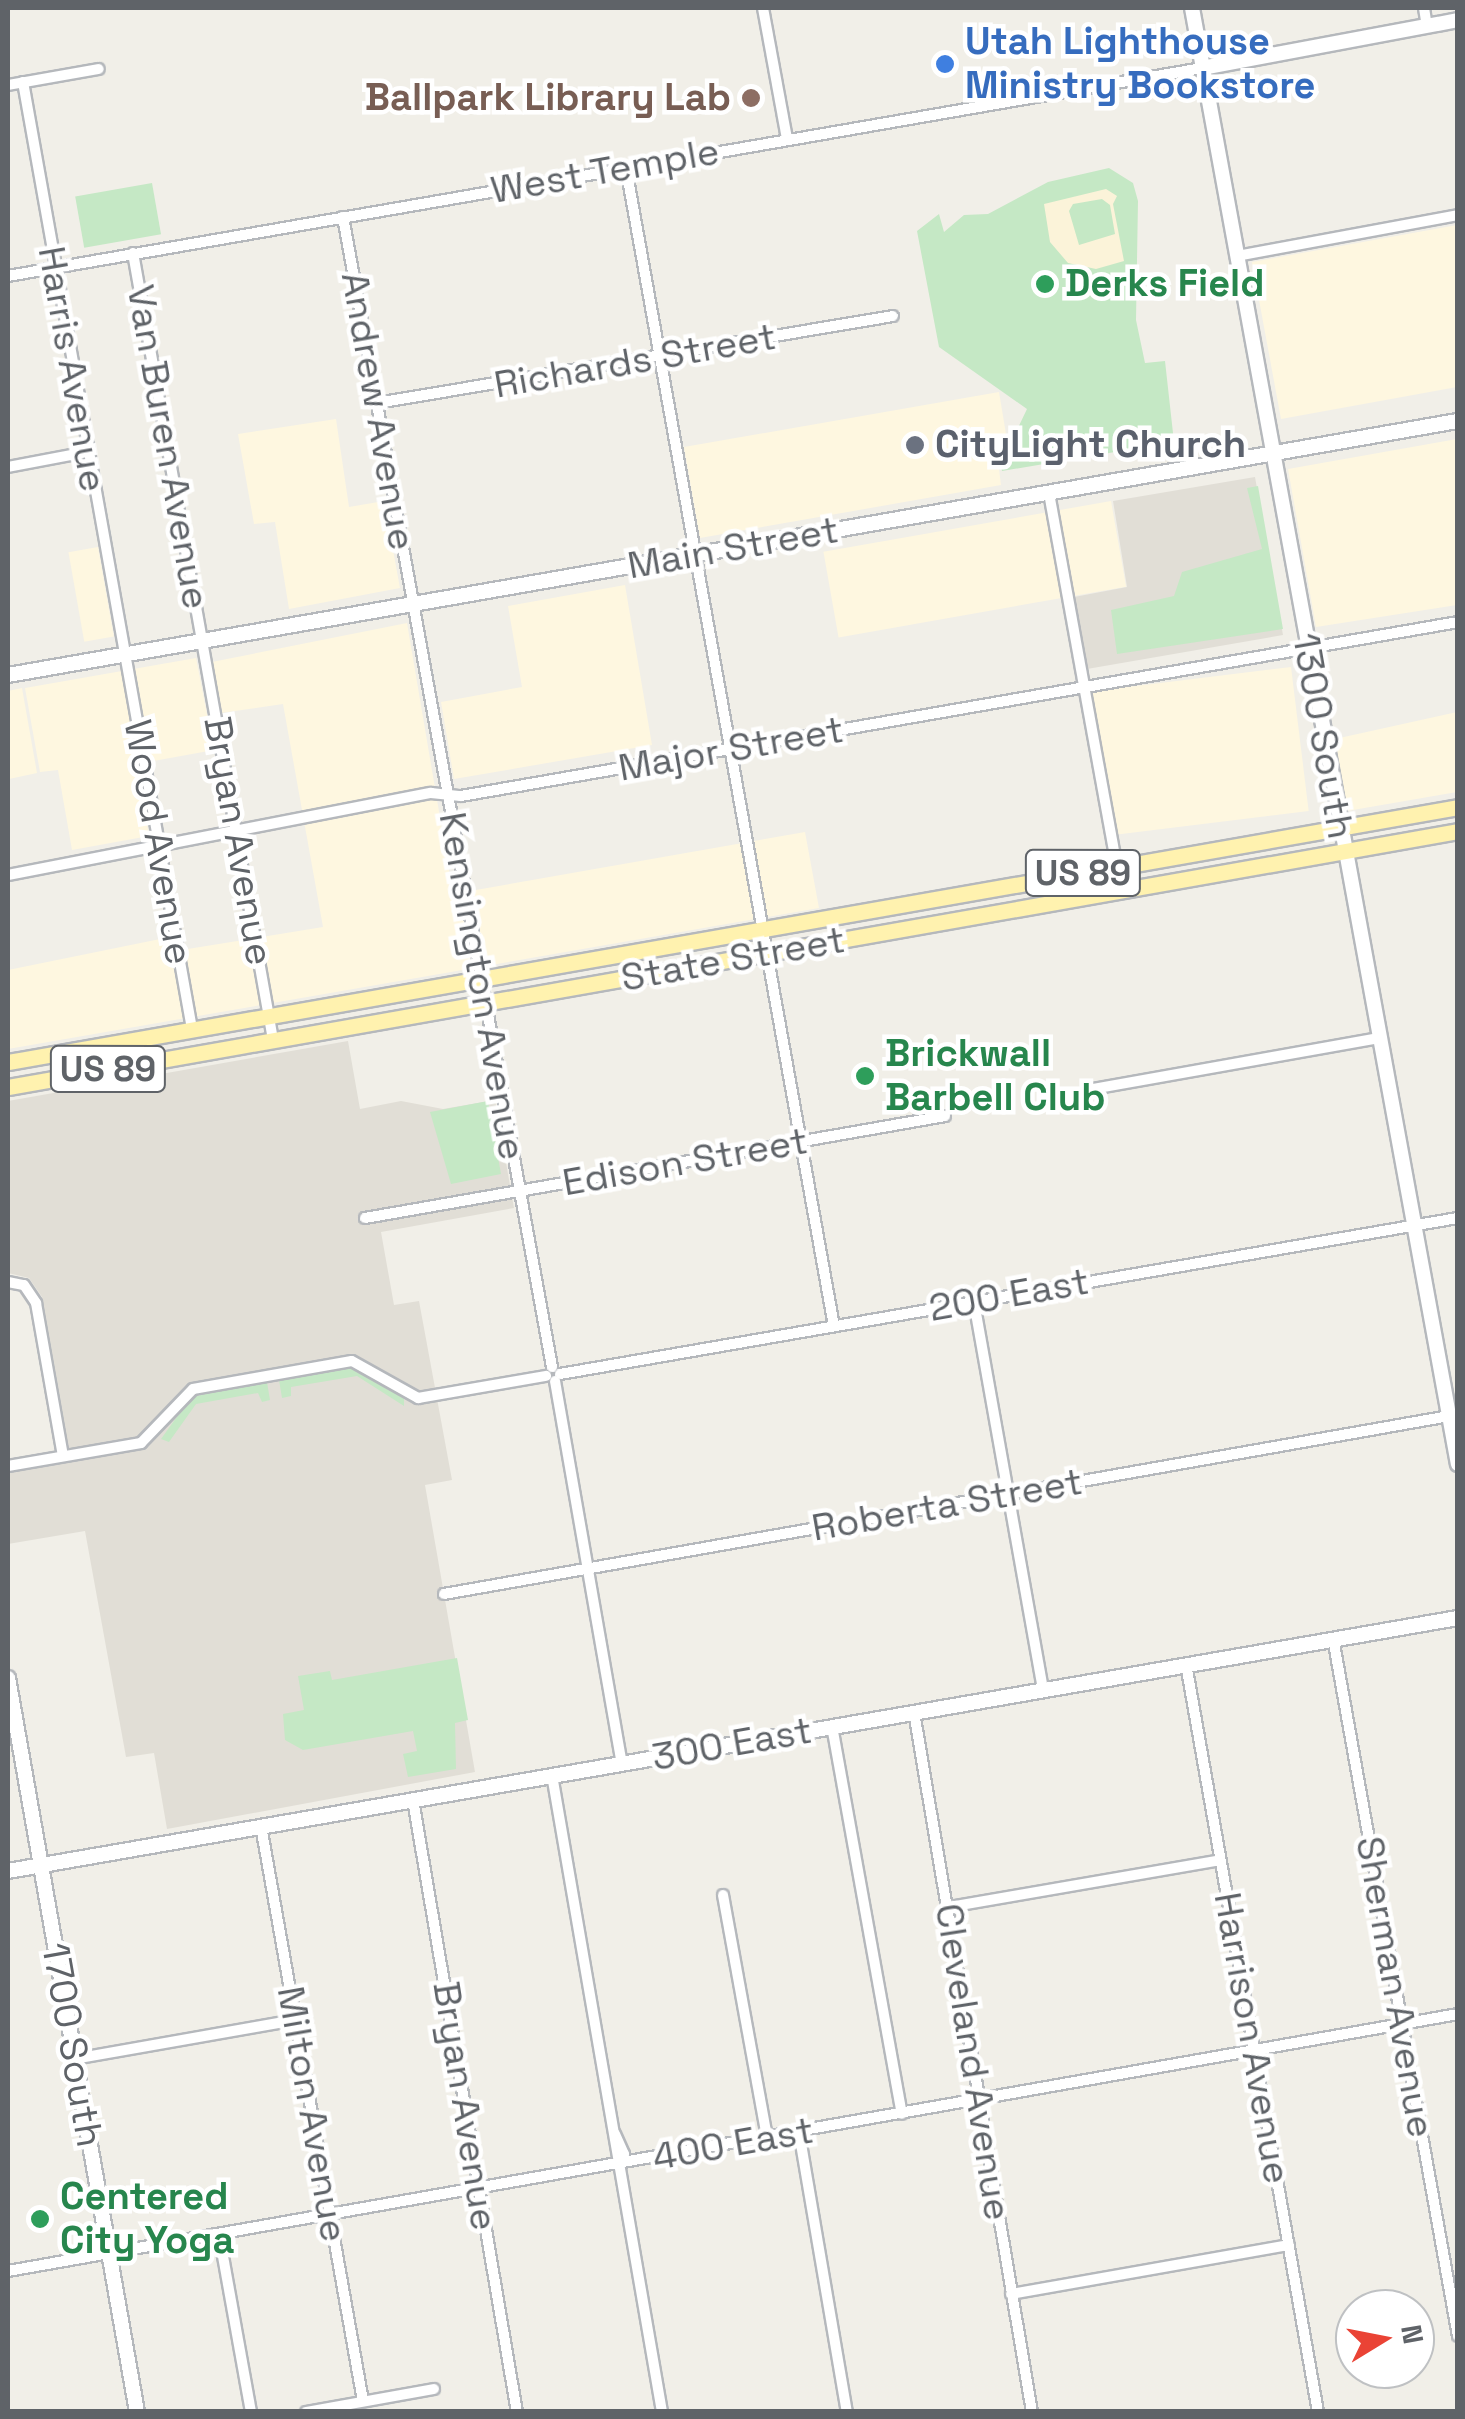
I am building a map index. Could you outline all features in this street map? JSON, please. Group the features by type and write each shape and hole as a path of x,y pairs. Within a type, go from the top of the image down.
{"main road":[{"name":"State Street","path":"8,1062 1458,807"},
{"name":"State Street","path":"8,1086 1458,830"}],"street":[{"path":"763,8 788,139"},
{"name":"1300 South","path":"1192,8 1458,1464"},
{"path":"1424,8 1427,26"},
{"path":"1202,68 1458,20"},
{"name":"West Temple","path":"8,276 1202,68"},
{"path":"8,85 99,69"},
{"name":"Harris Avenue","path":"23,82 124,655"},
{"path":"626,168 834,1326"},
{"path":"1237,256 1458,214"},
{"name":"Andrew Avenue","path":"343,217 412,604"},
{"name":"Van Buren Avenue","path":"133,254 202,641"},
{"name":"Richards Street","path":"376,403 894,316"},
{"name":"Main Street","path":"8,676 1458,421"},
{"path":"8,467 87,452"},
{"path":"1049,493 1117,867"},
{"name":"Kensington Avenue","path":"412,604 622,1763"},
{"name":"Major Street","path":"8,876 236,828 729,750 1458,622"},
{"name":"Bryan Avenue","path":"202,641 274,1040"},
{"name":"Wood Avenue","path":"124,655 192,1030"},
{"path":"1087,1090 1378,1038"},
{"name":"Edison Street","path":"365,1218 946,1116"},
{"name":"200 East","path":"8,1466 141,1443 194,1388 352,1361 364,1362 418,1398 1458,1218"},
{"path":"8,1282 26,1288 36,1302 63,1456"},
{"path":"974,1302 1043,1689"},
{"name":"Roberta Street","path":"444,1594 1449,1416"},
{"name":"300 East","path":"8,1871 1458,1618"},
{"name":"Sherman Avenue","path":"1333,1638 1458,2336"},
{"name":"Harrison Avenue","path":"1186,1664 1318,2412"},
{"name":"1700 South","path":"8,1678 12,1736 40,1865 136,2412"},
{"name":"Cleveland Avenue","path":"914,1712 1032,2412"},
{"path":"832,1726 902,2114"},
{"path":"552,1776 662,2412"},
{"name":"Bryan Avenue","path":"413,1800 517,2412"},
{"name":"Milton Avenue","path":"261,1826 364,2401"},
{"path":"949,1907 1220,1860"},
{"path":"723,1895 767,2137"},
{"name":"400 East","path":"8,2271 1458,2014"},
{"path":"74,2059 296,2020"},
{"path":"798,2132 847,2412"},
{"path":"219,2234 251,2412"},
{"path":"1011,2294 1289,2246"},
{"path":"306,2412 434,2389"}],"shaded area":[{"path":"1457,225 1457,387 1281,419 1252,262"},
{"path":"999,392 1010,458 998,461 1001,485 700,538 684,447"},
{"path":"336,419 349,507 384,501 400,588 289,609 275,522 254,524 238,434"},
{"path":"1457,439 1457,605 1316,627 1288,469"},
{"path":"1255,477 1283,635 1087,669 1074,597 1127,587 1113,501"},
{"path":"1111,501 1126,587 839,637 823,552"},
{"path":"98,547 114,637 84,642 68,552"},
{"path":"625,585 652,745 454,779 441,702 522,687 508,606"},
{"path":"407,623 453,894 805,832 819,908 8,1049 8,970 165,938 169,952 323,927 283,704 221,713 212,662"},
{"path":"196,658 214,750 137,764 149,836 72,850 58,770 40,772 25,688"},
{"path":"1291,667 1309,811 1107,836 1090,692"},
{"path":"22,688 37,773 9,779 8,691"},
{"path":"1457,712 1457,792 1347,811 1335,739"},
{"path":"348,1041 360,1109 401,1101 443,1109 495,1100 514,1208 381,1232 394,1305 419,1301 452,1480 425,1485 475,1772 167,1829 154,1753 126,1757 85,1531 8,1544 8,1472 71,1461 42,1297 29,1278 8,1273 8,1101"}],"green space":[{"name":"Derks Field","path":"1109,168 1133,183 1138,201 1136,320 1145,363 1165,361 1174,442 1002,471 1000,461 1019,457 1016,432 1027,409 939,347 917,231 939,214 944,232 964,215 988,214 1048,182"},
{"path":"152,183 161,234 84,248 75,197"},
{"path":"1258,486 1283,629 1117,654 1111,610 1174,596 1182,572 1262,549 1247,488"},
{"path":"488,1101 501,1174 451,1184 430,1112"},
{"path":"358,1367 404,1397 404,1406 357,1376 291,1387 291,1396 282,1398 279,1380"},
{"path":"267,1382 270,1400 262,1402 258,1393 196,1404 169,1442 161,1439 191,1397"},
{"path":"457,1658 468,1720 455,1723 456,1769 408,1777 403,1754 417,1751 413,1731 303,1750 285,1740 283,1714 304,1710 298,1676 330,1671 332,1680"}],"sand":[{"path":"1106,189 1117,196 1113,204 1124,261 1096,269 1068,263 1050,242 1044,204","holes":["1102,199 1110,205 1115,234 1079,245 1069,211 1073,204"]}],"place":[{"name":"Utah Lighthouse Ministry Bookstore","path":"945,64"},
{"name":"Ballpark Library Lab","path":"751,98"},
{"name":"Derks Field","path":"1045,284"},
{"name":"CityLight Church","path":"915,445"},
{"name":"Brickwall Barbell Club","path":"865,1076"},
{"name":"Centered City Yoga","path":"40,2219"}]}
